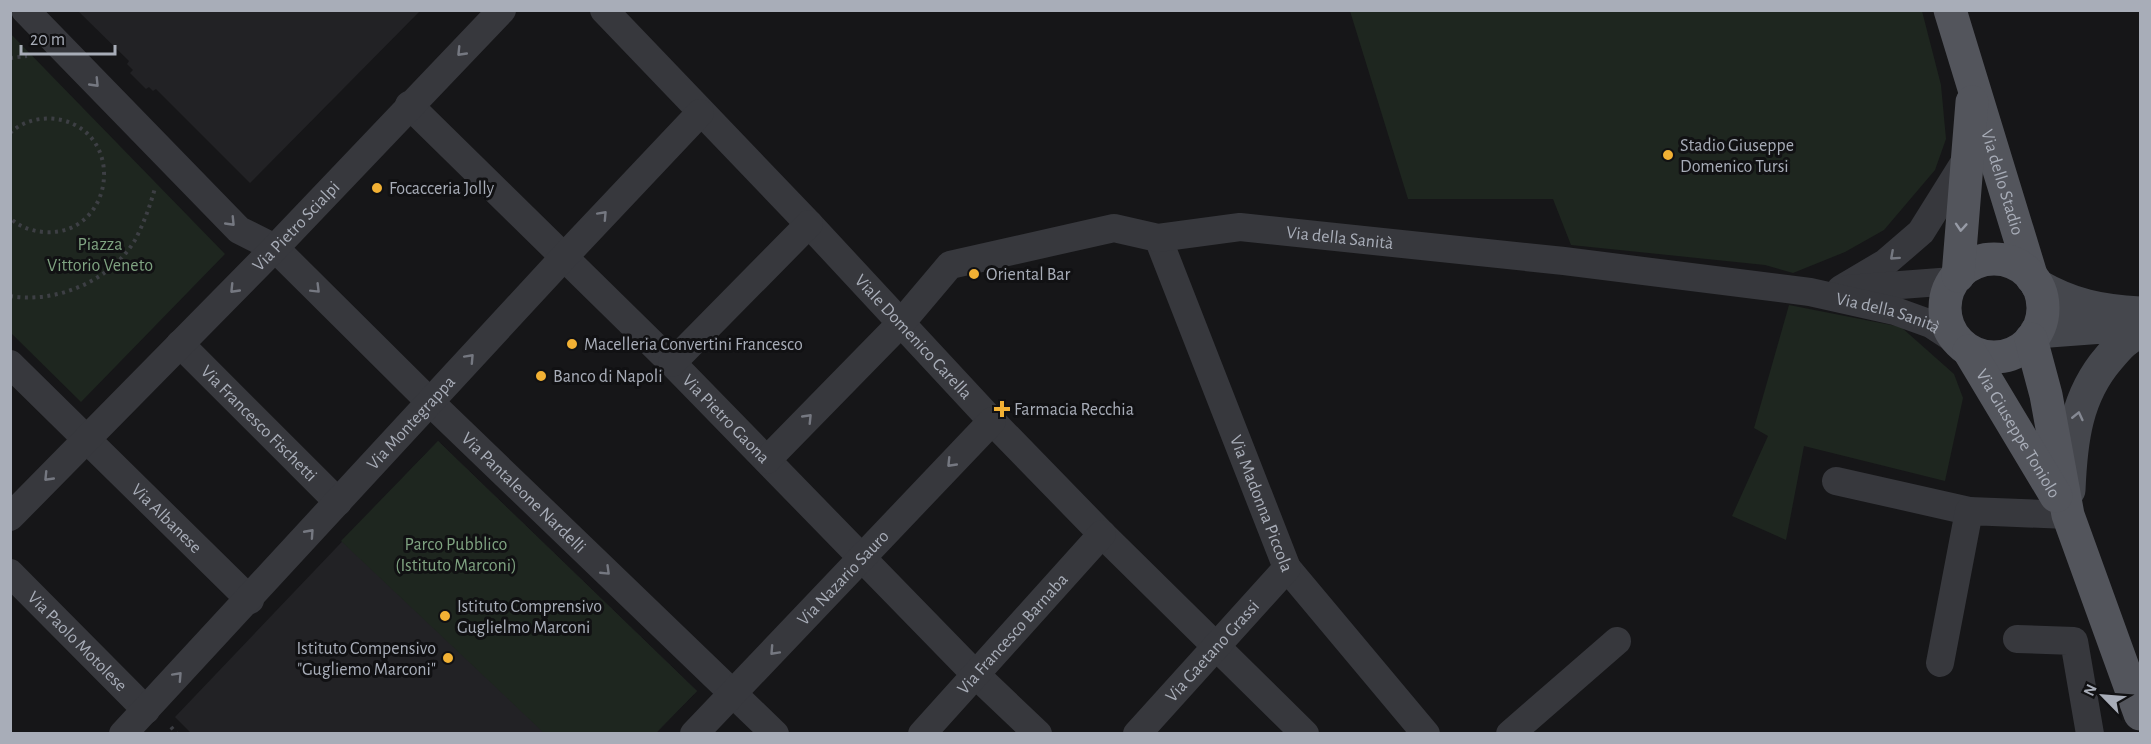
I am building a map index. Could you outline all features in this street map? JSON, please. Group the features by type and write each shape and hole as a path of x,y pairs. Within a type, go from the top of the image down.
{"main road":[{"name":"Via dello Stadio","path":"1950,10 2035,281"},
{"name":"Via dello Stadio","path":"1955,278 1973,85"},
{"path":"2035,281 2042,300 2042,317 2034,336 2019,350 2003,356 1986,356 1965,347 1951,332 1946,319 1945,304 1955,278 1979,262 1994,259 2021,268 2035,281 2065,301 2107,311 2140,313"},
{"path":"2034,336 2140,324"},
{"path":"2068,515 2071,449 2079,408 2097,371 2126,338 2140,332"},
{"name":"Via Giuseppe Toniolo","path":"2034,336 2068,515 2140,714"},
{"name":"Via Giuseppe Toniolo","path":"1965,347 2068,515"}],"street":[{"path":"25,10 239,230 275,248"},
{"name":"Via Pietro Scialpi","path":"10,517 275,248 502,10"},
{"name":"Viale Domenico Carella","path":"604,10 700,113 809,224 992,421 1102,534 1305,734"},
{"name":"Via Pietro Gaona","path":"409,105 562,258 672,363 975,674 1038,734"},
{"name":"Via Montegrappa","path":"123,734 250,600 562,258 700,113"},
{"name":"Via dello Stadio","path":"1841,289 1886,263 1921,232 1966,160"},
{"path":"672,363 809,224"},
{"name":"Via della Sanità","path":"767,460 901,323 950,265 1114,228 1158,238 1240,226 1564,261 1810,292 1895,311 1930,324 1965,347"},
{"name":"Via Madonna Piccola","path":"1158,238 1287,568 1426,734"},
{"name":"Via Pantaleone Nardelli","path":"275,248 430,402 775,734"},
{"name":"Via della Sanità","path":"1810,292 1955,278"},
{"name":"Via Francesco Fischetti","path":"180,344 339,502"},
{"path":"10,364 86,438"},
{"name":"Via Nazario Sauro","path":"694,734 992,421"},
{"name":"Via Albanese","path":"86,438 250,600"},
{"path":"1836,481 1969,511 2068,515"},
{"path":"1940,663 1969,511"},
{"name":"Via Francesco Barnaba","path":"922,734 1102,534"},
{"name":"Via Gaetano Grassi","path":"1137,734 1287,568"},
{"name":"Via Paolo Motolese","path":"10,573 146,710"},
{"path":"2017,639 2074,641 2090,734"},
{"path":"1510,734 1617,641"}],"path":[{"path":"10,58 33,56"},
{"path":"10,132 34,119 53,118 72,123 87,133 99,148 105,166 104,185 98,203 87,218 71,228 53,232 34,231 10,218"},
{"path":"10,296 31,300 68,292 112,267 134,242 148,212 156,183"}],"shaded area":[{"path":"78,11 420,11 250,183 156,89 153,91 149,87 146,89 130,73 133,70 127,64 129,61"},
{"name":"Istituto Comprensivo Guglielmo Marconi","path":"438,441 697,691 656,733 192,734 175,717"}],"green space":[{"name":"Stadio Giuseppe Domenico Tursi","path":"1350,11 1922,11 1941,85 1946,139 1935,170 1884,230 1845,252 1793,273 1765,265 1571,245 1553,199 1408,199"},
{"name":"Piazza Vittorio Veneto","path":"10,33 225,254 81,402 11,333"},
{"path":"1789,305 1901,327 1954,374 1963,398 1945,481 1804,446 1786,540 1732,516 1768,436 1754,428"},
{"name":"Parco Pubblico (Istituto Marconi)","path":"438,441 697,691 656,733 544,733 341,541"}],"place":[{"name":"Stadio Giuseppe Domenico Tursi","path":"1668,155"},
{"name":"Focacceria Jolly","path":"377,188"},
{"name":"Oriental Bar","path":"974,274"},
{"name":"Macelleria Convertini Francesco","path":"572,344"},
{"name":"Banco di Napoli","path":"541,376"},
{"name":"Farmacia Recchia","path":"1002,409"},
{"name":"Istituto Comprensivo Guglielmo Marconi","path":"445,616"},
{"name":"Istituto Compensivo \"Gugliemo Marconi\"","path":"448,658"}]}
